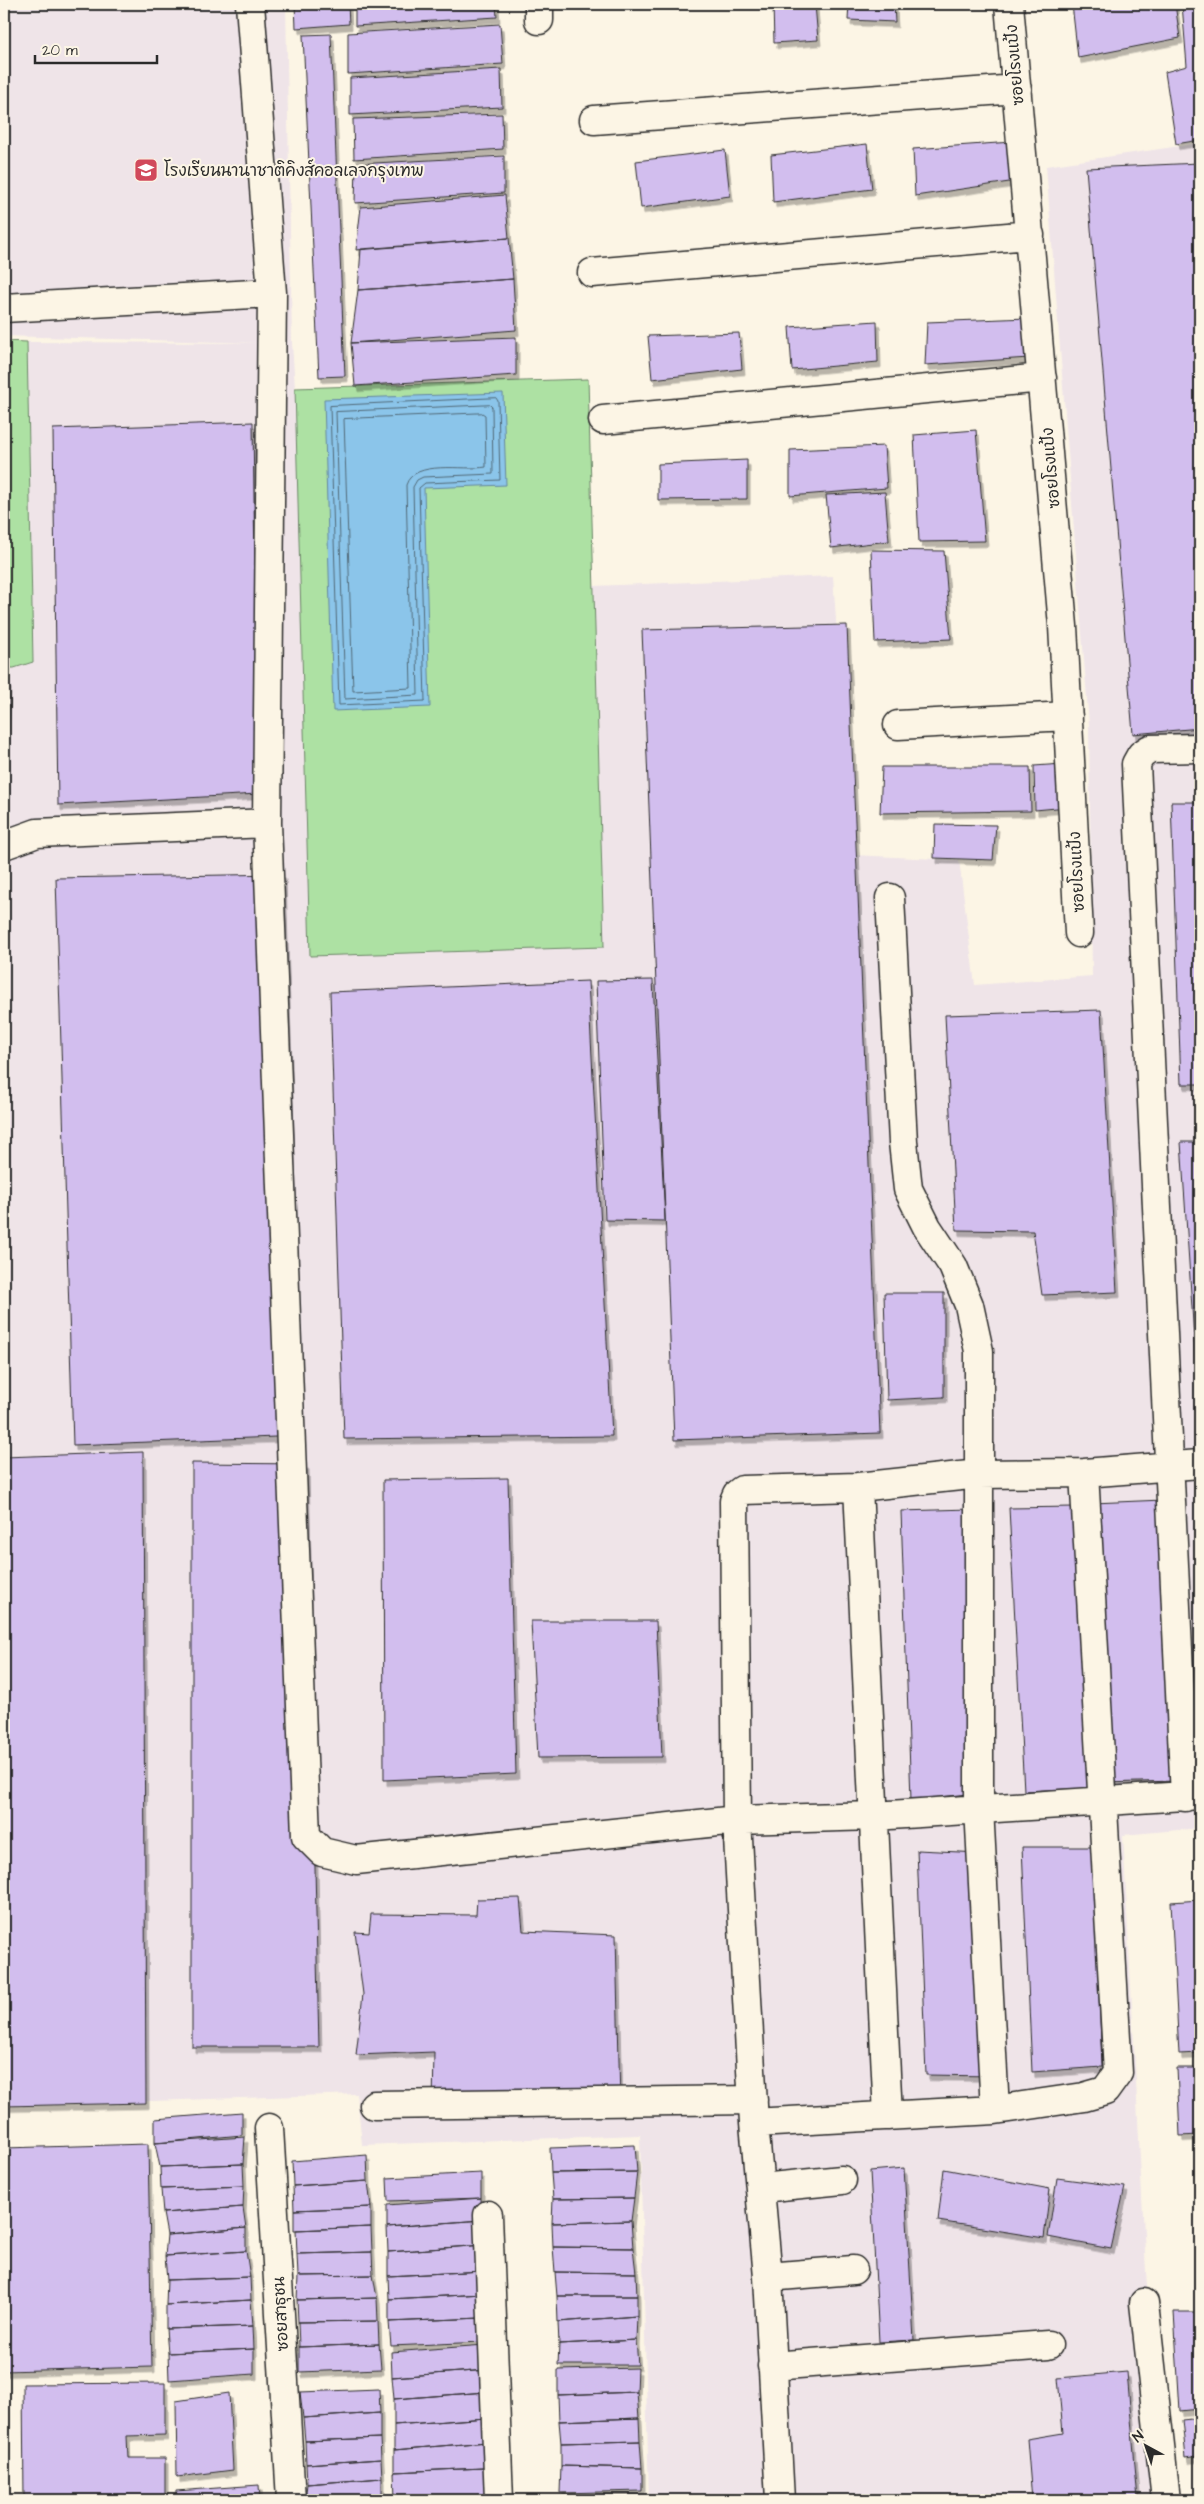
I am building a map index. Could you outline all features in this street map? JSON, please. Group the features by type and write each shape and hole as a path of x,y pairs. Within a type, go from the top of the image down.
{"street":[{"path":"250,4 272,293 267,823 306,1836 322,1852 356,1860 737,1820 874,1816 1193,1796 1170,1466 1136,764 1141,755 1150,750 1200,748"},
{"name":"ซอยโรงแป้ง","path":"1009,4 1062,616 1080,933"},
{"path":"594,120 1016,88"},
{"path":"592,273 1030,234"},
{"path":"4,308 272,293"},
{"path":"603,420 1042,378"},
{"path":"898,725 1068,716"},
{"path":"4,845 37,833 267,823"},
{"path":"890,898 903,1142 908,1189 927,1227 953,1266 969,1305 978,1351 979,1808 995,2110"},
{"path":"780,2500 768,2277 753,2112 737,1820 734,1501 737,1494 742,1490 858,1487 979,1474 1084,1473 1200,1464"},
{"path":"374,2105 888,2116 995,2110 1084,2097 1105,2091 1118,2073 1084,1473"},
{"path":"858,1487 888,2116"},
{"name":"ซอยสาธุชน","path":"270,2128 291,2500"},
{"path":"761,2188 842,2180"},
{"path":"488,2215 499,2500"},
{"path":"768,2277 853,2270"},
{"path":"1144,2303 1166,2500"},
{"path":"772,2366 1048,2345"}],"shaded area":[{"path":"4,4 286,4 292,343 295,388 588,379 594,586 833,576 852,855 959,860 975,985 1092,976 1089,725 1046,166 1200,143 1200,1828 1123,1835 1146,2272 1163,2500 649,2500 640,2135 362,2145 357,2094 4,2106 4,668 14,668 33,662 27,342 257,343 4,336"}],"green space":[{"path":"4,341 27,342 33,662 14,668 4,668"},
{"path":"588,379 604,947 310,956 295,388"}],"water":[{"path":"503,393 506,485 424,488 430,707 333,711 324,399"}],"building":[{"path":"295,4 348,4 349,24 296,28"},
{"path":"355,4 496,4 497,17 355,26"},
{"path":"773,4 815,4 818,40 774,43"},
{"path":"849,4 894,4 895,22 848,20"},
{"path":"1072,4 1175,4 1180,38 1078,58"},
{"path":"1182,4 1200,4 1200,140 1176,144 1165,72 1187,66"},
{"path":"500,24 503,64 348,74 348,33"},
{"path":"331,34 345,376 319,377 303,35"},
{"path":"501,69 502,107 350,115 350,78"},
{"path":"502,114 503,149 354,159 353,119"},
{"path":"1012,142 1016,181 915,196 913,149"},
{"path":"867,144 872,189 773,202 771,155"},
{"path":"725,150 730,196 641,208 636,161"},
{"path":"504,156 504,193 355,203 356,164"},
{"path":"1200,163 1200,728 1133,734 1086,168"},
{"path":"505,195 509,238 356,250 361,207"},
{"path":"509,238 513,279 358,290 361,249"},
{"path":"513,279 516,330 351,343 358,290"},
{"path":"1028,318 1029,358 925,365 927,322"},
{"path":"877,321 878,362 792,370 789,327"},
{"path":"739,333 742,369 652,379 648,336"},
{"path":"516,337 516,375 355,386 351,343"},
{"path":"253,422 258,794 58,805 53,429"},
{"path":"976,430 985,541 919,542 914,435"},
{"path":"884,446 887,488 790,496 790,450"},
{"path":"747,460 747,499 658,500 658,464"},
{"path":"885,492 889,541 831,548 826,495"},
{"path":"871,550 944,551 951,639 875,642"},
{"path":"847,625 880,1433 674,1440 642,630"},
{"path":"4,683 8,683 4,773"},
{"path":"1063,764 1067,807 1035,810 1034,766"},
{"path":"882,767 1030,767 1031,811 880,813"},
{"path":"1171,802 1200,802 1200,1084 1181,1084"},
{"path":"935,824 996,825 993,860 934,858"},
{"path":"283,874 301,1436 73,1445 56,878"},
{"path":"653,980 665,1221 605,1220 596,981"},
{"path":"588,981 612,1436 344,1439 330,992"},
{"path":"1101,1010 1117,1292 1042,1295 1033,1231 956,1230 945,1015"},
{"path":"1181,1142 1200,1142 1200,1429"},
{"path":"884,1293 944,1293 944,1397 887,1400"},
{"path":"143,1452 146,2103 4,2106 4,1457"},
{"path":"192,1463 306,1464 319,2047 192,2047"},
{"path":"508,1478 516,1774 384,1780 383,1480"},
{"path":"1163,1500 1177,1781 1102,1783 1093,1503"},
{"path":"1074,1507 1088,1788 1024,1791 1009,1508"},
{"path":"970,1509 979,1793 911,1800 901,1511"},
{"path":"531,1621 656,1621 662,1757 538,1758"},
{"path":"1022,1847 1093,1847 1102,2067 1032,2072"},
{"path":"917,1850 981,1853 992,2076 926,2075"},
{"path":"520,1898 523,1931 616,1935 620,2102 433,2105 434,2052 356,2055 363,1994 355,1932 369,1933 371,1914 476,1915 477,1899"},
{"path":"1200,1900 1200,2053 1179,2054 1171,1902"},
{"path":"1177,2068 1200,2068 1200,2135 1180,2136"},
{"path":"242,2112 242,2135 155,2143 155,2119"},
{"path":"245,2137 243,2164 160,2167 155,2143"},
{"path":"148,2144 152,2367 4,2371 4,2148"},
{"path":"635,2145 637,2172 551,2173 550,2148"},
{"path":"367,2155 368,2181 293,2186 292,2161"},
{"path":"243,2164 244,2186 161,2189 160,2167"},
{"path":"904,2168 914,2340 879,2342 870,2171"},
{"path":"944,2169 1050,2189 1044,2238 938,2221"},
{"path":"637,2172 634,2198 553,2199 551,2173"},
{"path":"481,2173 481,2198 388,2201 387,2178"},
{"path":"1057,2178 1125,2187 1111,2249 1048,2237"},
{"path":"368,2181 371,2207 294,2210 293,2186"},
{"path":"244,2186 243,2207 163,2213 161,2189"},
{"path":"481,2198 482,2220 387,2227 387,2205"},
{"path":"634,2198 631,2221 552,2223 553,2199"},
{"path":"243,2207 246,2228 167,2235 163,2213"},
{"path":"371,2207 371,2227 294,2230 294,2210"},
{"path":"482,2220 484,2245 388,2252 387,2227"},
{"path":"631,2221 633,2248 553,2247 552,2223"},
{"path":"371,2227 372,2252 297,2254 296,2230"},
{"path":"246,2228 246,2251 165,2256 167,2235"},
{"path":"484,2245 483,2271 388,2276 388,2252"},
{"path":"553,2247 633,2248 636,2273 555,2272"},
{"path":"246,2251 250,2277 167,2280 165,2256"},
{"path":"372,2252 373,2275 298,2276 297,2254"},
{"path":"483,2271 483,2294 389,2299 388,2276"},
{"path":"555,2272 636,2273 637,2296 557,2296"},
{"path":"373,2275 377,2298 297,2300 298,2276"},
{"path":"250,2277 251,2300 166,2305 167,2280"},
{"path":"483,2294 481,2318 389,2322 389,2299"},
{"path":"557,2296 637,2296 637,2316 558,2322"},
{"path":"377,2298 378,2321 298,2322 297,2300"},
{"path":"251,2300 253,2326 166,2329 166,2305"},
{"path":"1174,2312 1200,2312 1200,2409 1180,2411"},
{"path":"637,2316 636,2340 559,2344 558,2322"},
{"path":"481,2318 483,2342 391,2346 389,2322"},
{"path":"378,2321 379,2344 299,2347 298,2322"},
{"path":"253,2326 254,2349 168,2353 166,2329"},
{"path":"636,2340 638,2365 558,2365 559,2344"},
{"path":"379,2344 381,2369 299,2372 299,2347"},
{"path":"485,2345 488,2370 392,2377 391,2352"},
{"path":"254,2349 254,2374 169,2380 168,2353"},
{"path":"638,2368 637,2392 558,2395 558,2370"},
{"path":"488,2370 486,2392 394,2399 392,2377"},
{"path":"1127,2372 1138,2500 1032,2500 1027,2439 1063,2433 1058,2378"},
{"path":"165,2383 165,2435 127,2436 128,2458 165,2458 165,2500 24,2500 23,2384"},
{"path":"379,2389 380,2413 303,2418 300,2392"},
{"path":"486,2392 486,2418 394,2425 394,2399"},
{"path":"637,2392 639,2418 559,2421 558,2395"},
{"path":"229,2393 233,2470 177,2477 176,2401"},
{"path":"380,2413 380,2438 305,2441 303,2418"},
{"path":"486,2418 487,2442 394,2450 394,2425"},
{"path":"639,2418 640,2441 561,2443 559,2421"},
{"path":"1200,2418 1200,2456 1186,2458 1182,2420"},
{"path":"380,2438 381,2459 306,2464 305,2441"},
{"path":"640,2441 642,2468 561,2466 561,2443"},
{"path":"487,2442 484,2468 394,2472 394,2450"},
{"path":"381,2459 382,2478 307,2484 306,2464"},
{"path":"561,2466 642,2468 642,2491 560,2493"},
{"path":"484,2468 487,2495 395,2499 394,2472"},
{"path":"382,2478 382,2500 305,2500 307,2484"},
{"path":"259,2485 260,2500 176,2500 176,2491"},
{"path":"487,2495 487,2500 395,2499"}],"place":[{"name":"โรงเรียนนานาชาติคิงส์คอลเลจกรุงเทพ","path":"146,170"}]}
